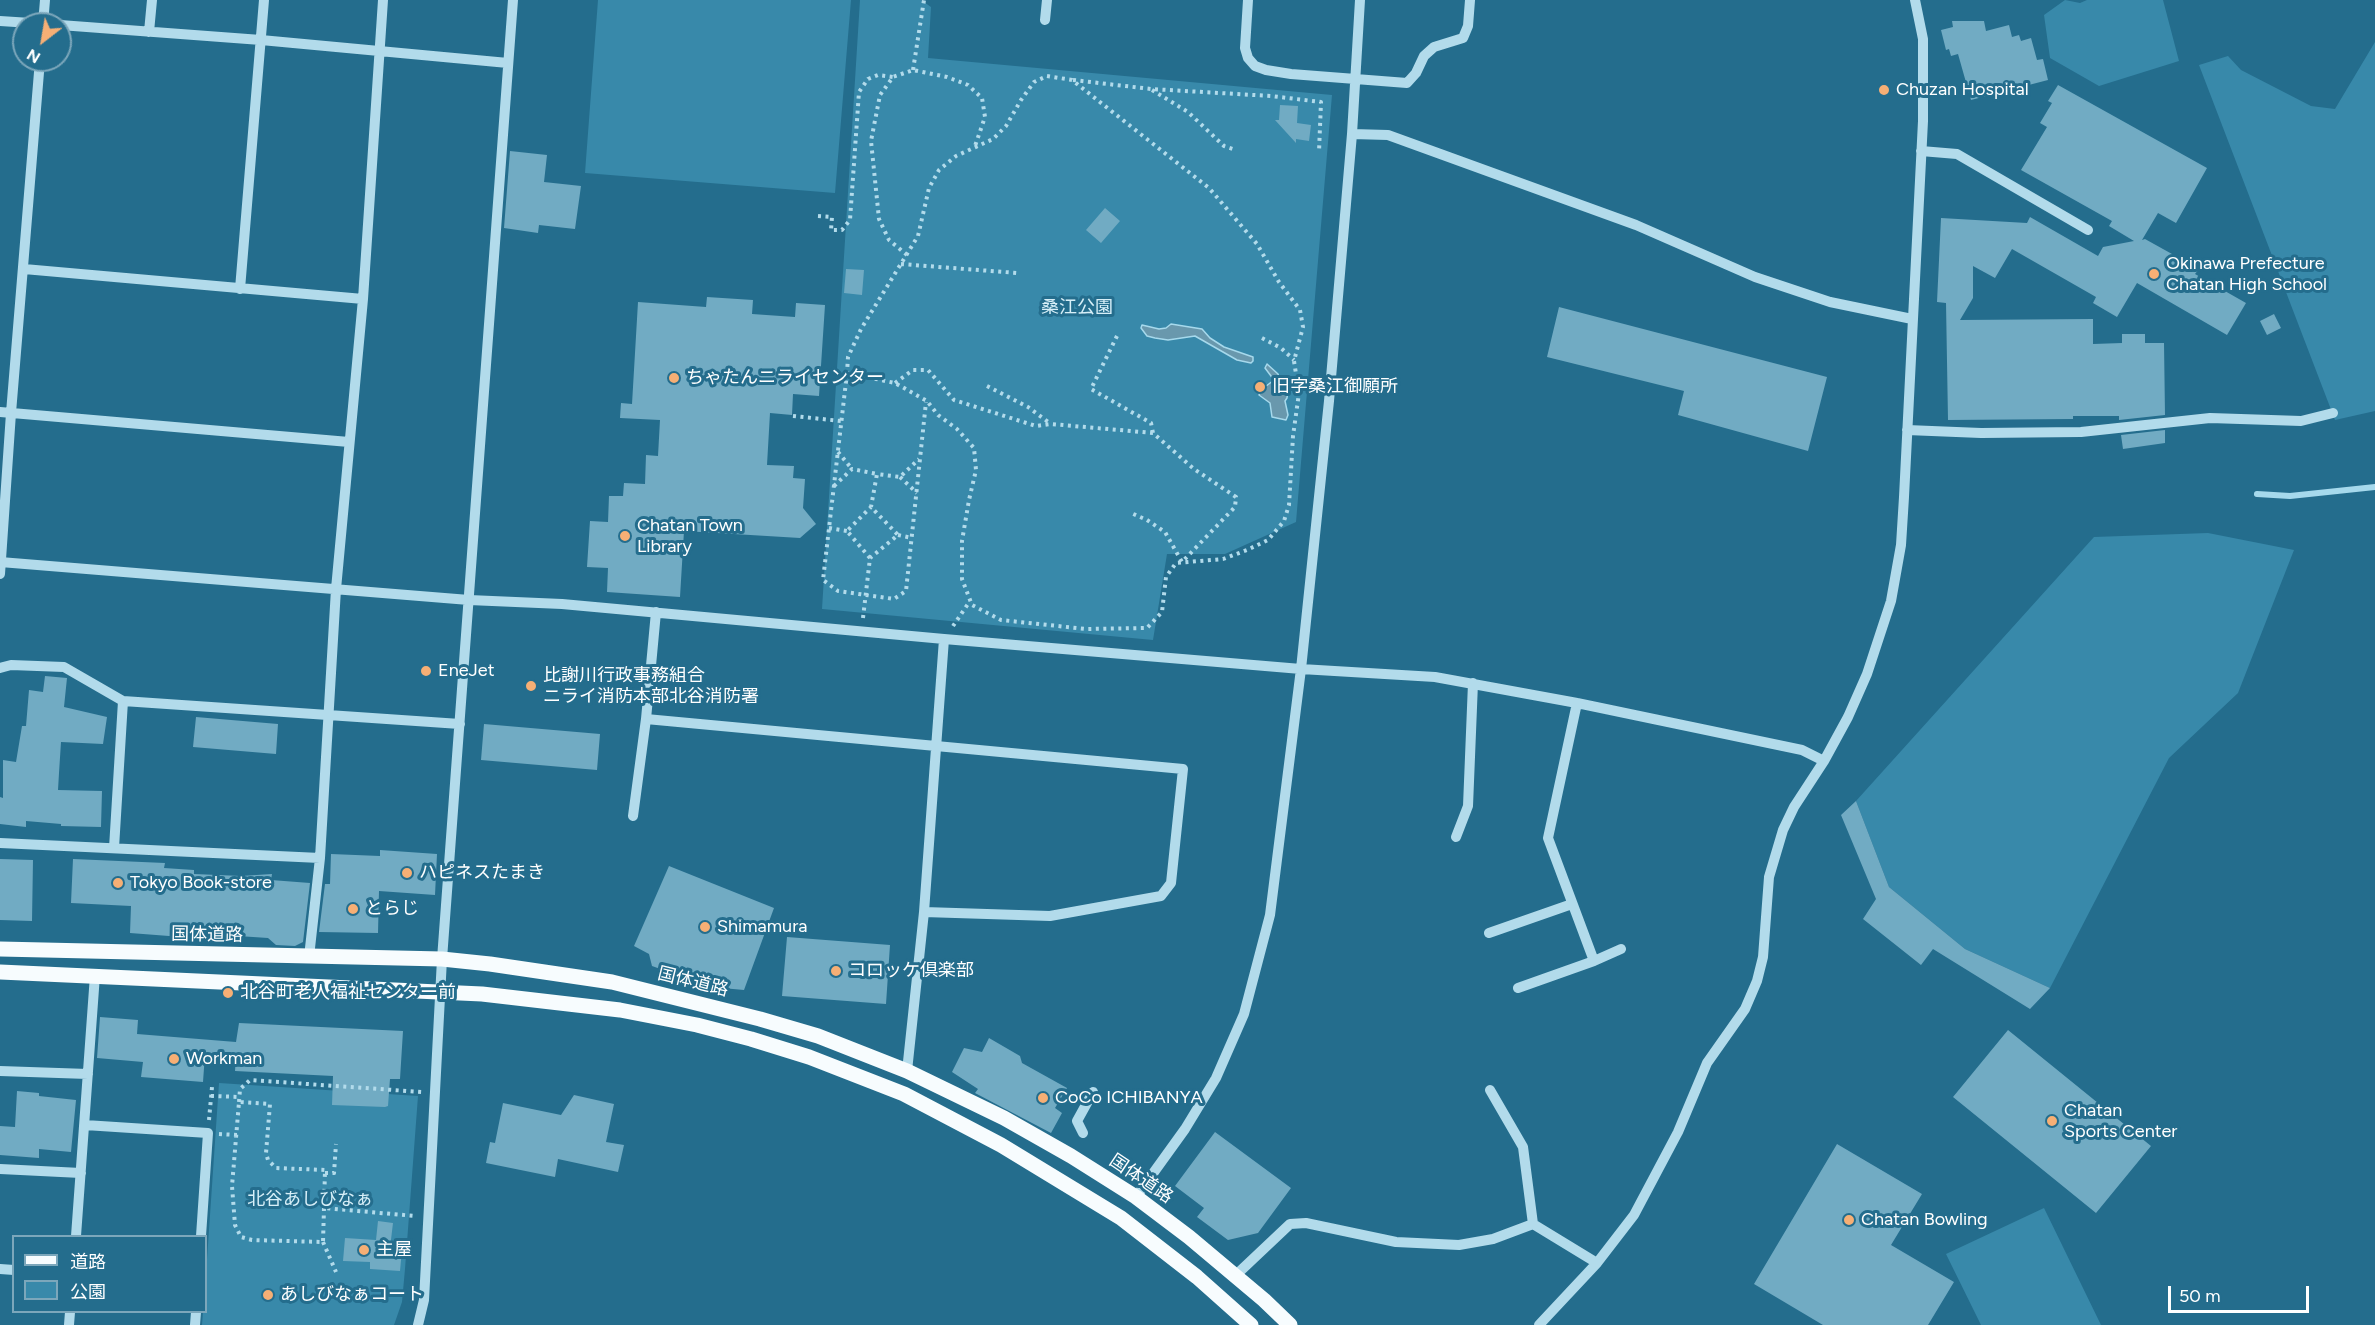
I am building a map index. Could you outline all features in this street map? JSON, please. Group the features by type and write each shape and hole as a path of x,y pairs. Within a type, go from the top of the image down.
{"main road":[{"name":"国体道路","path":"0,949 442,959 490,964 612,982 706,1004 818,1036 907,1071 1004,1118 1071,1156 1136,1197 1236,1275 1290,1325"},
{"path":"0,972 441,991 620,1010 697,1024 809,1057 904,1094 1001,1145 1121,1218 1197,1277 1251,1325"}],"street":[{"path":"149,32 152,0"},
{"path":"240,289 264,0"},
{"path":"309,957 320,858 336,589 363,299 383,0"},
{"path":"418,1325 424,1300 442,959 513,0"},
{"path":"1046,20 1047,0"},
{"path":"1248,0 1245,48 1248,58 1255,66 1292,74 1407,83 1416,74 1424,56 1434,47 1463,38 1468,26 1470,0"},
{"path":"1136,1197 1202,1103 1216,1078 1244,1014 1270,915 1301,669 1329,401 1352,134 1360,0"},
{"path":"1539,1325 1597,1263 1634,1215 1678,1132 1707,1063 1745,1009 1757,981 1763,957 1769,878 1775,854 1794,807 1824,761 1867,674 1891,601 1900,545 1924,80 1923,39 1915,0"},
{"path":"72,26 261,40 508,63"},
{"path":"0,574 5,413 24,269 39,72"},
{"path":"1352,134 1388,135 1636,225 1755,277 1830,302 1912,320"},
{"path":"1921,151 1957,154 2088,230"},
{"path":"24,269 363,299"},
{"path":"5,413 349,442"},
{"path":"1907,430 1981,433 2081,432 2210,418 2301,421 2333,413"},
{"path":"0,562 468,600 656,612 1301,669 1395,674 1473,683 1577,703 1802,750 1824,761"},
{"path":"633,816 646,719 656,612"},
{"path":"907,1071 924,912 944,639"},
{"path":"0,668 11,665 64,667 123,701 460,724"},
{"path":"1456,837 1468,806 1473,683"},
{"path":"114,848 123,701"},
{"path":"1577,703 1548,838 1594,962"},
{"path":"646,719 1183,769 1172,883 1161,896 1050,916 924,912"},
{"path":"0,843 320,858"},
{"path":"1489,933 1572,904"},
{"path":"1518,988 1594,962 1621,949"},
{"path":"76,1235 95,975"},
{"path":"0,1071 88,1074"},
{"path":"1490,1090 1523,1147 1533,1224"},
{"path":"1083,1133 1077,1121 1093,1092"},
{"path":"85,1125 208,1133 201,1235"},
{"path":"0,1169 81,1173"},
{"path":"1236,1275 1290,1224 1306,1223 1396,1242 1459,1245 1493,1239 1533,1224"},
{"path":"1533,1224 1597,1263"}],"path":[{"path":"913,70 924,0"},
{"path":"818,216 832,217 831,230 842,230 850,220 859,92 868,79 878,75 893,77 913,70 948,77 968,85 982,98 985,117 974,149"},
{"path":"927,401 906,591 894,599 838,591 823,580 848,357 861,329 918,236 929,188 939,170 956,156 993,139 1006,126 1034,82 1047,76 1151,89 1271,96 1321,102 1319,152"},
{"path":"893,77 880,95 870,141 879,219 889,240 907,255"},
{"path":"847,373 895,383 927,401 938,416 957,429 974,448 976,470 962,541 962,579 972,605 1001,620 1086,629 1147,628 1162,612 1166,577 1176,563 1223,559 1247,550 1268,540 1284,521 1290,505 1293,436 1299,393 1294,361 1303,327 1300,310 1279,282 1257,244 1209,188 1072,80"},
{"path":"1151,89 1188,112 1224,146 1233,149"},
{"path":"902,264 1017,273"},
{"path":"1117,336 1091,389 1151,423 1153,433"},
{"path":"1262,338 1281,348 1294,361"},
{"path":"895,383 913,370 928,370 954,400 1036,426 1051,424 1153,433 1194,469 1236,497 1235,507 1182,562"},
{"path":"987,386 1028,407 1051,424"},
{"path":"793,416 841,421"},
{"path":"838,452 852,469 900,477 917,493"},
{"path":"900,477 920,458"},
{"path":"834,487 852,469"},
{"path":"847,531 872,507 877,474"},
{"path":"872,507 898,535 912,538"},
{"path":"1131,513 1166,532 1182,562"},
{"path":"829,528 847,531 870,558"},
{"path":"863,618 870,558 898,535"},
{"path":"953,626 970,602"},
{"path":"323,1242 252,1240 241,1237 235,1225 232,1186 240,1089 250,1080 435,1094"},
{"path":"208,1133 212,1087"},
{"path":"211,1096 240,1096"},
{"path":"239,1102 270,1104 266,1154 268,1160 276,1168 325,1170 323,1242 336,1272"},
{"path":"325,1173 334,1173 336,1144"},
{"path":"324,1209 428,1217"}],"green space":[{"path":"598,0 851,0 835,193 585,173"},
{"name":"桑江公園","path":"860,0 921,0 931,7 928,58 1332,95 1296,522 1225,554 1167,554 1153,640 822,609"},
{"path":"2065,0 2080,3 2087,0 2163,0 2179,61 2099,86 2050,58 2044,15"},
{"path":"2375,42 2375,411 2335,420 2199,65 2228,56 2241,70 2311,106 2335,109"},
{"path":"2208,533 2294,550 2238,693 2169,758 2050,988 1965,949 1889,887 1856,801 2094,537"},
{"name":"北谷あしびなぁ","path":"219,1083 418,1096 402,1302 394,1325 202,1325 203,1313 207,1313 207,1259"},
{"path":"2044,1208 2101,1325 1981,1325 1946,1254"}],"shaded area":[{"path":"1171,324 1202,329 1210,338 1224,347 1253,357 1253,361 1251,363 1237,360 1195,336 1168,340 1147,336 1141,328 1142,325 1159,329"},
{"path":"1267,364 1278,374 1280,380 1287,381 1289,384 1285,401 1288,415 1286,420 1272,417 1270,403 1259,395 1261,390 1274,380 1265,368"}],"building":[{"path":"1952,21 1984,21 1986,31 2009,25 2012,37 2019,35 2021,41 2031,38 2037,60 2043,59 2048,80 1971,100 1958,54 1951,56 1949,49 1946,50 1941,30 1953,27"},
{"path":"2058,85 2207,168 2176,223 2158,213 2142,240 2145,239 2199,269 2195,274 2246,303 2227,335 2137,283 2117,317 2093,303 2096,297 2012,249 1995,278 1973,266 1973,298 1960,320 2093,319 2093,344 2122,343 2122,334 2145,334 2145,343 2164,343 2165,415 2119,420 2119,416 2073,416 2073,419 1948,420 1946,303 1937,302 1941,218 2027,223 2030,217 2098,256 2103,247 2134,241 2109,226 2112,221 2021,170 2047,127 2040,123 2052,103 2048,101"},
{"path":"1280,105 1298,106 1297,123 1311,125 1309,141 1296,139 1296,143 1275,120 1279,120"},
{"path":"510,151 547,155 544,182 581,186 575,229 539,225 538,233 504,228"},
{"path":"1105,208 1120,221 1101,243 1086,230"},
{"path":"846,269 864,270 862,295 844,293"},
{"path":"707,297 753,300 752,314 795,317 796,303 825,305 819,396 793,394 792,415 770,413 767,465 794,466 793,478 805,479 803,508 816,524 800,538 684,531 680,597 607,592 608,568 587,567 590,521 608,522 609,496 623,496 624,483 645,484 646,455 658,456 660,420 620,418 621,403 632,404 638,302 706,307"},
{"path":"1559,307 1827,377 1808,451 1678,415 1684,391 1547,357"},
{"path":"2274,314 2281,328 2267,335 2260,321"},
{"path":"2165,430 2165,443 2123,449 2121,435"},
{"path":"45,676 67,678 64,707 107,717 103,744 61,742 58,790 102,791 101,827 61,826 61,824 26,821 26,827 0,824 3,760 16,762 22,726 26,726 29,690 43,692"},
{"path":"196,717 278,724 276,754 193,747"},
{"path":"484,724 600,734 597,770 481,760"},
{"path":"1856,801 1889,887 1965,949 2050,988 2030,1009 1933,949 1921,965 1863,919 1876,899 1841,815"},
{"path":"380,850 437,854 435,895 379,891 378,933 319,932 325,884 330,884 331,854 380,856"},
{"path":"0,859 33,860 32,921 0,920"},
{"path":"73,859 165,863 164,868 194,870 194,874 241,876 272,874 271,880 310,883 303,942 295,946 276,945 268,938 238,936 238,931 195,929 195,938 130,933 131,906 71,903"},
{"name":"Shimamura","path":"669,866 774,908 744,990 711,987 652,966 649,954 634,946"},
{"name":"コロッケ倶楽部","path":"787,937 890,945 886,1004 782,996"},
{"path":"100,1017 138,1020 137,1034 236,1042 239,1023 403,1031 400,1079 390,1079 388,1106 385,1107 332,1105 333,1076 235,1071 236,1055 205,1054 203,1082 141,1077 143,1062 97,1058"},
{"name":"Chatan Sports Center","path":"2008,1030 2151,1146 2096,1213 1953,1097"},
{"path":"989,1038 1020,1056 1022,1063 1067,1088 1055,1108 1062,1113 1051,1133 975,1093 978,1089 952,1072 964,1048 982,1052"},
{"path":"17,1091 76,1100 71,1152 39,1149 39,1158 0,1155 0,1126 15,1127"},
{"path":"574,1095 614,1104 606,1142 624,1145 618,1172 558,1159 555,1177 486,1163 490,1142 495,1143 503,1103 561,1115"},
{"path":"1215,1132 1291,1188 1258,1233 1228,1240 1197,1217 1204,1208 1175,1186"},
{"name":"Chatan Bowling","path":"1837,1144 1922,1194 1891,1245 1954,1282 1928,1325 1823,1325 1754,1284"},
{"path":"378,1221 393,1223 390,1248 402,1249 400,1271 370,1269 370,1262 343,1261 345,1238 376,1240"}],"waterway":[{"path":"2257,494 2290,496 2375,487"}],"place":[{"name":"Chuzan Hospital","path":"1884,90"},
{"name":"Okinawa Prefecture Chatan High School","path":"2154,274"},
{"name":"ちゃたんニライセンター","path":"674,378"},
{"name":"旧字桑江御願所","path":"1260,387"},
{"name":"Chatan Town Library","path":"625,536"},
{"name":"EneJet","path":"426,671"},
{"name":"比謝川行政事務組合 ニライ消防本部北谷消防署","path":"531,686"},
{"name":"ハピネスたまき","path":"407,873"},
{"name":"Tokyo Book-store","path":"118,883"},
{"name":"とらじ","path":"353,909"},
{"name":"Shimamura","path":"705,927"},
{"name":"コロッケ倶楽部","path":"836,971"},
{"name":"北谷町老人福祉センター前","path":"228,993"},
{"name":"Workman","path":"174,1059"},
{"name":"CoCo ICHIBANYA","path":"1043,1098"},
{"name":"Chatan Sports Center","path":"2052,1121"},
{"name":"Chatan Bowling","path":"1849,1220"},
{"name":"主屋","path":"364,1250"},
{"name":"あしびなぁコート","path":"268,1295"}]}
